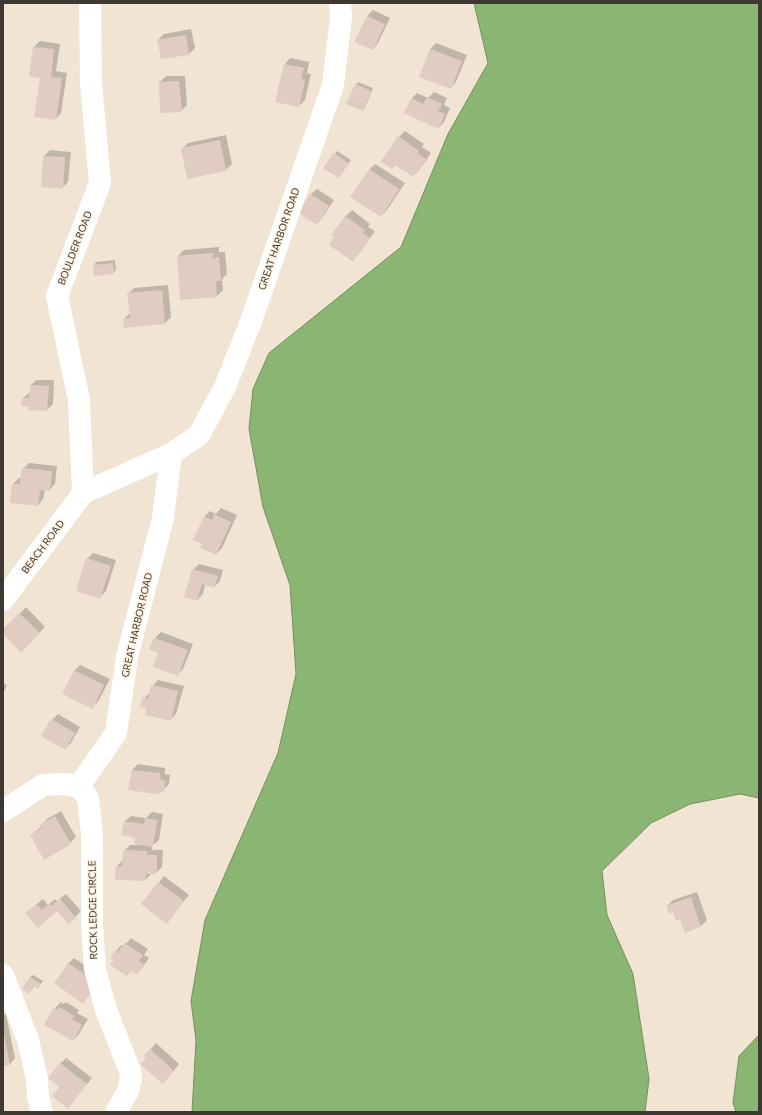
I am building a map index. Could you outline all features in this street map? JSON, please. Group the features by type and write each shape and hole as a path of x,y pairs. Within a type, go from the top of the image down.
{"street":[{"name":"BOULDER ROAD","path":"83,493 79,400 57,296 100,183 91,84 90,3"},
{"name":"GREAT HARBOR ROAD","path":"83,493 171,454 199,435 225,387 250,324 333,85 341,17 340,3"},
{"name":"GREAT HARBOR ROAD","path":"79,786 116,733 127,657 164,518 171,454"},
{"name":"BEACH ROAD","path":"3,600 83,493"},
{"path":"3,811 43,785 64,784 79,786"},
{"name":"ROCK LEDGE CIRCLE","path":"79,786 88,798 92,834 92,925 95,969 106,1010 130,1071 131,1078 128,1091 116,1112"},
{"path":"3,975 28,1040 37,1079 38,1097 42,1112"}],"shaded area":[{"path":"474,3 759,3 759,798 740,794 690,804 651,823 602,871 607,915 633,974 649,1079 645,1112 192,1112 196,1040 191,1001 205,920 278,753 296,674 290,585 263,507 249,429 253,389 269,353 401,247 448,134 488,63"},
{"path":"759,1035 759,1112 736,1112 733,1103 739,1056"}],"building":[{"path":"367,16 385,24 373,50 354,42"},
{"path":"186,35 189,55 161,59 157,40"},
{"path":"33,47 54,49 51,77 62,78 56,120 34,117 40,78 29,76"},
{"path":"430,49 462,61 451,89 419,77"},
{"path":"284,64 304,68 301,79 305,80 299,107 275,102"},
{"path":"179,81 182,112 160,113 159,82"},
{"path":"355,84 371,91 363,111 346,104"},
{"path":"427,97 442,104 438,111 445,114 438,129 404,113 411,98 423,104"},
{"path":"398,136 419,151 417,153 426,159 413,177 395,165 392,169 381,161"},
{"path":"220,140 226,171 187,179 181,148"},
{"path":"333,153 349,163 339,178 323,168"},
{"path":"43,156 65,157 63,189 41,187"},
{"path":"369,169 399,189 381,217 350,197"},
{"path":"310,194 329,206 317,225 298,213"},
{"path":"345,216 365,230 363,233 370,238 353,262 329,245 334,237 331,235"},
{"path":"213,253 213,258 219,257 221,281 216,281 217,297 180,300 177,256"},
{"path":"113,263 114,274 94,276 93,265"},
{"path":"162,290 165,324 124,328 123,319 130,318 127,293"},
{"path":"30,385 49,386 47,411 28,410 29,407 21,406 22,398 29,398"},
{"path":"22,468 52,471 50,491 40,490 38,506 10,503 12,484 20,484"},
{"path":"214,514 231,522 216,555 200,548 202,544 193,540 204,516 212,520"},
{"path":"86,558 111,566 100,599 76,591"},
{"path":"192,569 218,576 214,588 202,584 197,601 184,597"},
{"path":"19,613 40,633 21,653 3,634 3,629"},
{"path":"154,638 188,650 178,676 153,667 158,653 149,649"},
{"path":"74,670 104,685 93,709 62,694"},
{"path":"151,685 178,691 171,721 145,715 146,708 140,707 143,697 148,699"},
{"path":"51,719 75,733 65,750 41,736"},
{"path":"132,770 160,773 160,779 165,781 164,791 156,794 128,790"},
{"path":"55,816 71,844 44,860 30,835 42,828 40,825"},
{"path":"145,818 157,820 153,847 134,844 135,838 121,835 124,821 144,824"},
{"path":"123,850 147,851 147,855 157,855 157,874 146,874 145,881 115,880 116,866 122,866"},
{"path":"158,882 184,901 167,924 141,904"},
{"path":"691,897 701,927 685,933 680,919 676,921 673,912 669,914 666,906"},
{"path":"60,899 76,918 68,924 57,911 38,928 25,913 36,904 42,910 49,904 51,906"},
{"path":"124,943 143,955 139,961 144,964 137,975 130,971 127,976 110,965 113,960 110,958 115,950 118,952"},
{"path":"68,963 90,978 96,986 83,1004 54,983"},
{"path":"30,977 41,984 38,989 34,986 29,994 22,989"},
{"path":"54,1007 58,1010 59,1007 74,1016 72,1019 82,1025 73,1041 44,1025"},
{"path":"4,1034 10,1065 3,1066 3,1035"},
{"path":"150,1049 174,1071 163,1084 140,1064 146,1058 143,1056"},
{"path":"60,1063 87,1084 68,1109 52,1096 59,1087 48,1078"}]}
